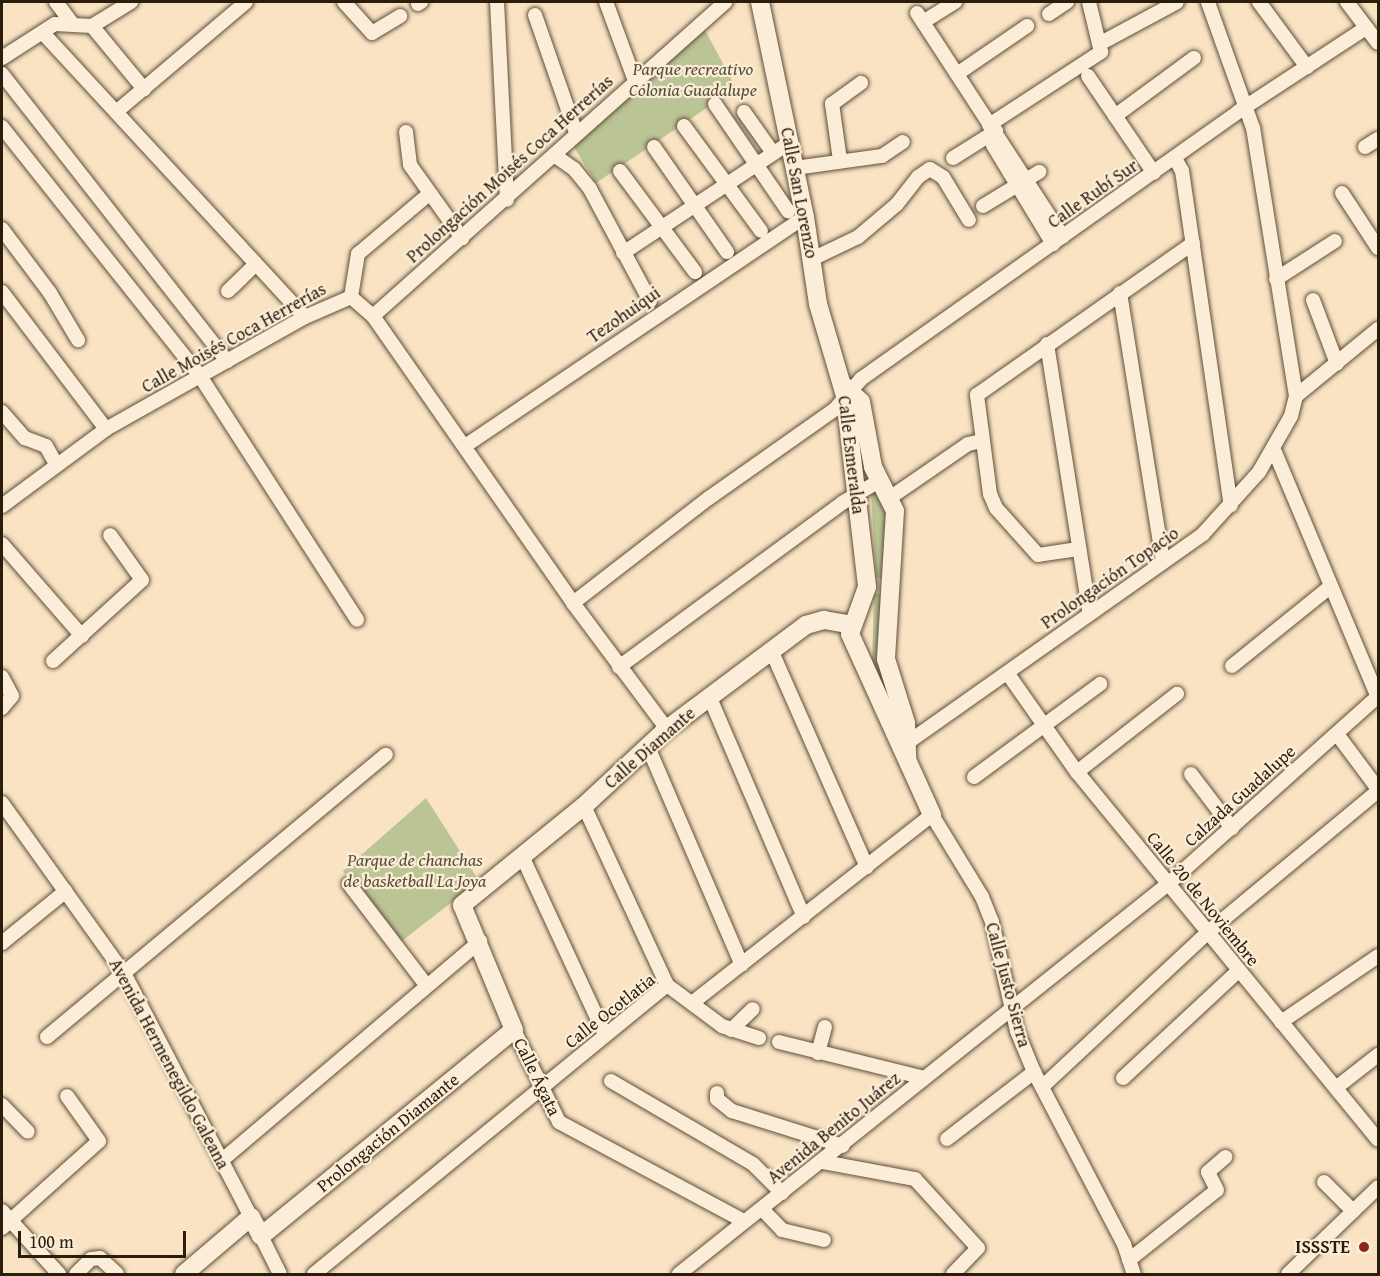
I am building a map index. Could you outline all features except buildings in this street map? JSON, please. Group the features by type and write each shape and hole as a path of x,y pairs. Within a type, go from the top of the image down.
{"street":[{"path":"56,2 71,22"},
{"path":"92,26 131,2"},
{"path":"116,112 246,2"},
{"path":"344,2 372,33 399,16"},
{"path":"497,2 507,200"},
{"path":"606,2 634,81"},
{"name":"Prolongación Moisés Coca Herrerías","path":"373,316 507,200 576,133 726,2"},
{"name":"Calle San Lorenzo","path":"760,2 795,168 796,214 812,259 825,338 846,390"},
{"path":"955,2 920,18 992,130 1021,183 1058,241"},
{"path":"1049,14 1067,2"},
{"path":"953,158 1100,53 1101,43 1089,2"},
{"path":"1101,43 1177,2"},
{"path":"1208,2 1253,128 1296,396"},
{"path":"1259,2 1306,67"},
{"path":"1347,2 1378,44"},
{"path":"535,15 576,133"},
{"path":"2,58 55,24 71,22 92,26 144,89"},
{"path":"957,74 1027,26"},
{"name":"Calle Rubí Sur","path":"573,603 709,498 836,409 846,390 1245,108 1366,27"},
{"path":"44,33 304,317"},
{"path":"1115,116 1194,58"},
{"path":"2,74 227,361"},
{"path":"1088,76 1154,173"},
{"path":"840,160 832,104 861,83"},
{"path":"715,104 755,164 796,214"},
{"path":"744,112 773,153"},
{"path":"684,126 724,184 761,231"},
{"path":"2,127 200,376 357,620"},
{"path":"406,132 410,165 462,238"},
{"path":"1365,147 1378,139"},
{"path":"623,253 789,142"},
{"path":"795,168 887,154 903,142"},
{"path":"654,147 692,205 727,252"},
{"path":"554,155 574,169 590,189 650,301"},
{"path":"1175,158 1182,171 1231,505"},
{"path":"812,259 858,237 897,204 918,177 930,169 943,177 969,220"},
{"path":"620,171 659,227 695,272"},
{"path":"983,206 1039,172"},
{"path":"1342,193 1378,248"},
{"path":"351,297 358,254 429,194"},
{"name":"Tezohuiqui","path":"465,446 796,214"},
{"path":"2,229 50,293 78,339"},
{"path":"1276,279 1335,241"},
{"path":"1078,549 1041,556 1033,551 992,501 976,401 979,392 1193,243"},
{"path":"228,291 255,265"},
{"path":"2,292 106,429"},
{"path":"1120,293 1163,562"},
{"name":"Calle Moisés Coca Herrerías","path":"3,502 106,429 304,317 351,297 373,316 573,603 667,729"},
{"path":"1313,300 1337,364"},
{"name":"Prolongación Topacio","path":"905,752 1090,614 1203,534 1231,505 1274,450 1296,396 1378,329"},
{"path":"1047,344 1090,614"},
{"name":"Calle Esmeralda","path":"846,390 861,402 869,457 879,481 891,497 896,517 886,659 906,723 905,752"},
{"name":"Calle Esmeralda","path":"846,390 867,587 851,625"},
{"path":"2,412 17,432 46,446 56,464"},
{"path":"891,497 968,444 982,441"},
{"path":"1274,450 1378,697"},
{"path":"619,667 879,481"},
{"path":"53,661 142,580 110,535"},
{"path":"2,544 82,636"},
{"path":"867,587 890,588"},
{"path":"1232,666 1330,587"},
{"name":"Calle Diamante","path":"462,905 584,806 667,729 813,622 830,621 851,625"},
{"path":"851,625 851,639 905,752"},
{"path":"772,652 867,867"},
{"name":"Calle 20 de Noviembre","path":"1008,674 1077,772 1207,933 1337,1087 1378,1140"},
{"path":"2,677 12,691 2,708"},
{"path":"974,777 1100,684"},
{"path":"1077,772 1177,694"},
{"name":"Calzada Guadalupe","path":"1013,1011 1168,884 1378,697"},
{"path":"710,698 804,917"},
{"path":"1042,1087 1207,933 1378,790 1337,734"},
{"path":"648,747 742,965"},
{"name":"Calle Justo Sierra","path":"905,752 932,815 985,905 1013,1011 1034,1072 1129,1260 1134,1275"},
{"path":"47,1036 125,975 386,755"},
{"path":"1191,774 1232,828"},
{"name":"Avenida Hermenegildo Galeana","path":"2,805 125,975 280,1275"},
{"path":"584,806 667,985"},
{"path":"692,1004 932,815"},
{"path":"522,856 605,1035"},
{"path":"349,884 427,986"},
{"path":"2,944 66,891"},
{"name":"Calle Ágata","path":"462,905 480,941 514,1030 564,1125 744,1221"},
{"path":"221,1161 480,941"},
{"path":"1281,1022 1378,956"},
{"path":"1123,1078 1238,970"},
{"name":"Calle Ocotlatia","path":"314,1275 667,985 703,1015 731,1030 759,1038"},
{"path":"731,1030 753,1009"},
{"name":"Avenida Benito Juárez","path":"679,1275 744,1221 823,1162 1013,1011"},
{"path":"818,1053 825,1027"},
{"name":"Prolongación Diamante","path":"261,1236 514,1030"},
{"path":"779,1042 926,1078"},
{"path":"1337,1087 1378,1055"},
{"path":"947,1139 1034,1072"},
{"path":"610,1081 753,1164 782,1193"},
{"path":"717,1093 717,1099 732,1111 843,1146"},
{"path":"59,1275 4,1220 99,1141 67,1096"},
{"path":"2,1105 28,1132"},
{"path":"1129,1260 1217,1190 1208,1172 1225,1157"},
{"path":"823,1162 915,1179 978,1248 953,1275"},
{"path":"1324,1182 1353,1211"},
{"path":"1288,1275 1378,1187"},
{"path":"762,1209 782,1230 824,1240"},
{"path":"184,1275 251,1217"},
{"path":"76,1275 92,1259 100,1258 117,1275"}],"green space":[{"name":"Parque recreativo Colonia Guadalupe","path":"705,30 736,88 596,183 574,147"},
{"path":"883,488 890,499 889,579 876,578 871,494"},
{"path":"889,593 897,724 872,665 874,594"},
{"name":"Parque de chanchas de basketball La Joya","path":"426,798 479,881 398,944 343,871"}],"place":[{"name":"ISSSTE","path":"1364,1247"}]}
